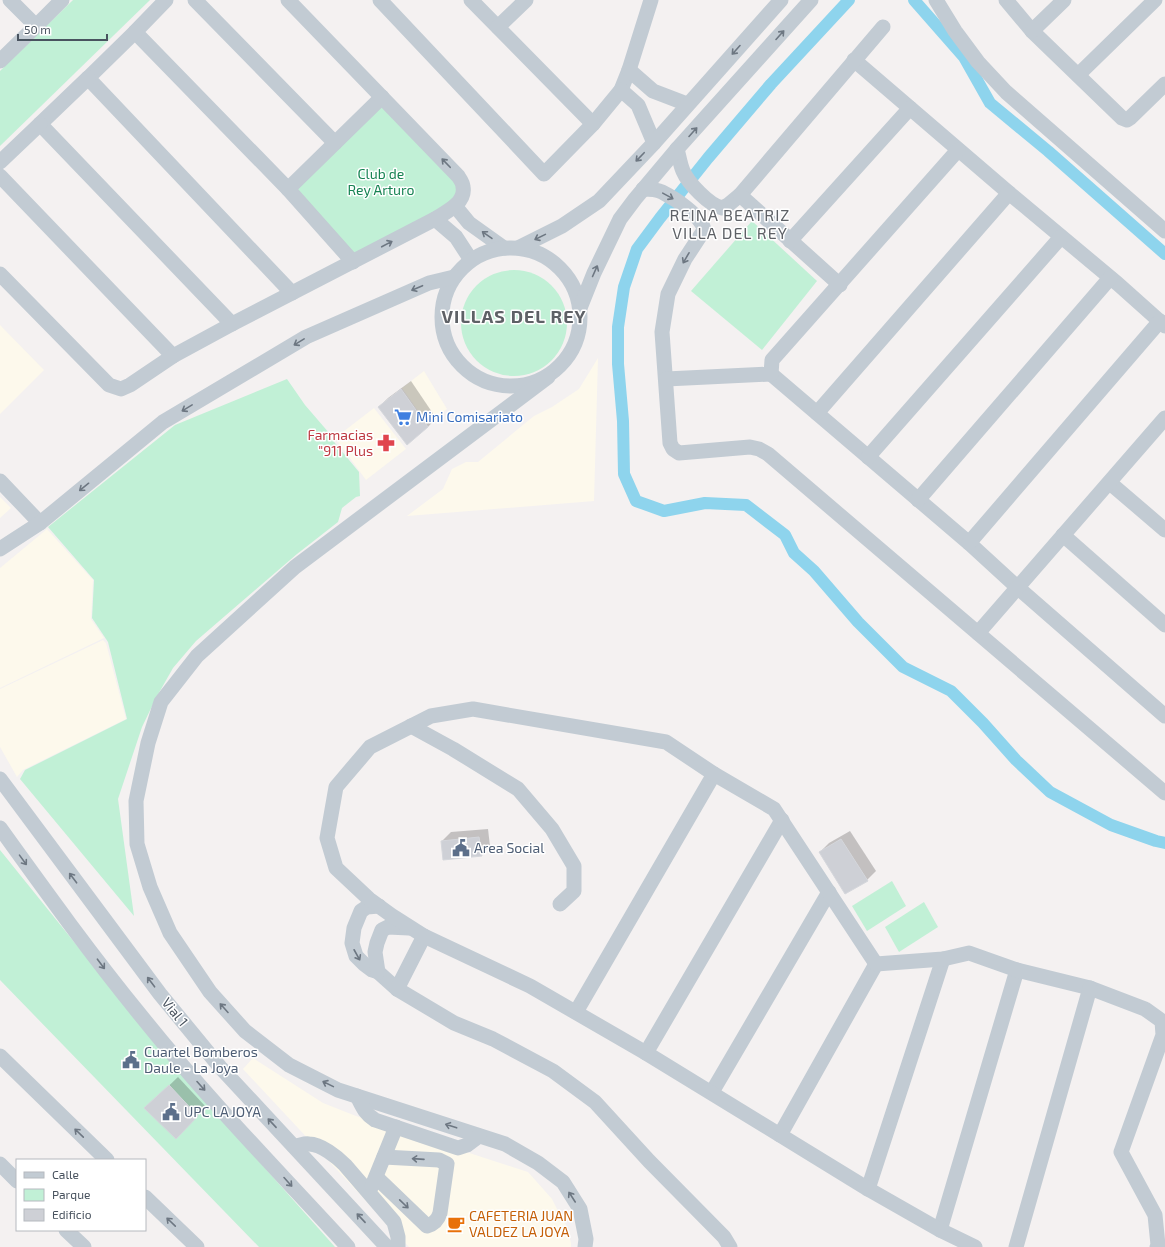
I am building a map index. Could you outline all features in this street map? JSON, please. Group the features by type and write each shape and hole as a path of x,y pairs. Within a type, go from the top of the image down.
{"street":[{"path":"10,0 36,26"},
{"path":"0,61 62,0"},
{"path":"0,162 88,78 166,0"},
{"path":"195,0 335,143"},
{"path":"0,274 109,385 121,388 130,385 174,356 232,324 435,219 455,206 463,196 464,186 458,176 288,0"},
{"path":"380,0 544,174 593,124 621,90 630,70 651,0"},
{"path":"471,0 593,124"},
{"path":"498,27 526,0"},
{"path":"548,377 526,386 502,387 480,379 461,365 447,345 442,322 444,298 454,277 471,260 487,252 511,248 562,226 598,201 654,143 687,104 781,0"},
{"path":"580,308 594,273 620,219 677,149 811,0"},
{"path":"936,0 955,31 978,62 1006,92 1165,231"},
{"path":"1006,0 1032,31 1122,118 1127,120 1165,84"},
{"path":"1032,31 1064,0"},
{"path":"1078,75 1155,0"},
{"path":"677,149 683,172 706,199 717,207 722,208 728,205 740,195 883,27"},
{"path":"135,32 288,189 353,262"},
{"path":"854,60 1162,323 969,543"},
{"path":"630,70 653,91 687,104"},
{"path":"88,78 292,293"},
{"path":"621,90 638,105 654,143"},
{"path":"288,189 382,97"},
{"path":"790,241 910,108"},
{"path":"40,124 232,324"},
{"path":"771,374 772,360 958,150"},
{"path":"0,176 174,356"},
{"path":"643,189 657,190 673,198 703,224 704,230 685,259 668,294 662,332 670,443 673,449 679,453 750,447 768,454 1165,793"},
{"path":"817,413 1009,193"},
{"path":"740,195 840,285"},
{"path":"455,206 469,223 511,248 540,254 559,267 573,286 580,308 580,328 574,347 564,364 295,567 197,656 161,702 148,743 136,802 138,844 150,887 170,933 210,992 245,1030 289,1065 338,1090 505,1144 538,1162 563,1182 580,1209 586,1239 585,1247"},
{"path":"435,219 456,237 471,260"},
{"path":"868,457 1061,237"},
{"path":"0,549 40,522 163,422 258,365 306,337 429,283 454,277"},
{"path":"918,500 1110,278"},
{"path":"666,379 771,374 969,543 1017,587 1165,716"},
{"path":"978,633 1063,535 1163,425"},
{"path":"0,481 40,522"},
{"path":"1110,483 1165,530"},
{"path":"1063,535 1165,625"},
{"path":"876,964 774,809 714,774 666,742 473,709 431,716 370,747 336,787 327,838 336,868 379,906 418,932 530,986 576,1012 712,1092 868,1189 940,1230 975,1247"},
{"path":"411,726 453,748 518,789 552,829 574,866 574,891 560,904"},
{"path":"576,1012 714,774"},
{"name":"Vial 1","path":"0,779 160,994 220,1067 387,1247"},
{"path":"646,1053 782,820"},
{"name":"Vial 1","path":"0,828 46,892 141,1017 202,1088 348,1247"},
{"path":"712,1092 829,892"},
{"path":"379,906 367,907 361,911 354,928 352,943 356,956 372,970 378,972 397,989 454,1023 493,1039 553,1071 595,1102 649,1161 724,1237 730,1247"},
{"path":"378,972 375,952 382,930 388,927 418,932"},
{"path":"397,989 418,932"},
{"path":"876,964 943,959 969,953 1017,970 1090,988 1145,1009 1162,1021 1162,1035 1121,1152 1156,1215 1157,1247"},
{"path":"868,1189 943,959"},
{"path":"780,1135 876,964"},
{"path":"940,1230 1017,970"},
{"path":"1016,1247 1090,988"},
{"path":"0,1056 106,1159"},
{"path":"357,1096 368,1116 375,1120 458,1148 467,1145 479,1136"},
{"path":"370,1193 396,1127"},
{"path":"294,1146 310,1144 332,1154 345,1165 394,1222 398,1237 398,1247"},
{"path":"376,1177 427,1226 432,1224 438,1218 447,1164 439,1160 384,1157"},
{"path":"0,1164 16,1180"},
{"path":"146,1198 194,1246"},
{"path":"67,1231 84,1247"}],"shaded area":[{"path":"0,325 44,370 0,414"},
{"path":"598,358 594,501 407,516 443,489 452,469 466,462 478,462 534,416 552,407 579,389"},
{"path":"424,371 447,409 427,424 402,388"},
{"path":"374,408 406,449 366,480 335,438"},
{"path":"0,497 11,508 0,518"},
{"path":"47,529 93,580 91,619 104,638 0,688 0,568"},
{"path":"103,640 106,643 126,719 23,770 17,777 0,747 0,689"},
{"path":"253,1058 323,1103 356,1116 528,1172 552,1199 564,1219 571,1247 409,1247 243,1069"}],"green space":[{"path":"73,0 150,0 0,146 0,71"},
{"name":"Club de Rey Arturo","path":"382,97 458,176 463,196 353,262 288,189"},
{"path":"752,221 817,281 762,350 691,291"},
{"path":"514,270 534,274 551,286 563,303 567,323 563,343 551,360 534,372 514,376 494,372 477,360 465,343 461,323 465,303 477,286 494,274"},
{"path":"287,379 305,405 330,434 330,437 359,472 360,496 356,497 342,508 338,522 297,554 196,641 173,668 156,698 142,727 118,799 134,916 20,779 25,770 127,719 108,642 92,618 94,580 48,527 175,425"},
{"path":"0,850 170,1061 335,1247 259,1247 0,980"},
{"path":"892,881 906,906 867,931 852,906"},
{"path":"924,902 938,927 899,952 885,927"}],"building":[{"name":"Mini Comisariato","path":"401,389 428,427 407,445 378,407"},
{"name":"Area Social","path":"479,837 482,856 443,860 441,841"},
{"path":"841,839 868,881 845,894 819,852"},
{"name":"UPC LA JOYA","path":"169,1085 198,1116 176,1139 144,1108"}],"waterway":[{"path":"849,0 771,84 708,158 637,249 624,287 618,327 618,364 623,421 624,474 636,501 664,511 705,503 746,505 785,535 794,553 814,571 858,622 903,667 951,691 983,723 1016,760 1050,792 1111,825 1165,843"},
{"path":"914,0 964,57 990,103 1048,151 1165,254"}],"place":[{"name":"Mini Comisariato","path":"403,417"},
{"name":"Farmacias \"911 Plus","path":"386,443"},
{"name":"Area Social","path":"461,848"},
{"name":"Cuartel Bomberos Daule - La Joya","path":"131,1060"},
{"name":"UPC LA JOYA","path":"171,1112"},
{"name":"CAFETERIA JUAN VALDEZ LA JOYA","path":"456,1224"}],"district":[{"name":"REINA BEATRIZ VILLA DEL REY","path":"730,224"},
{"name":"VILLAS DEL REY","path":"514,317"}]}
